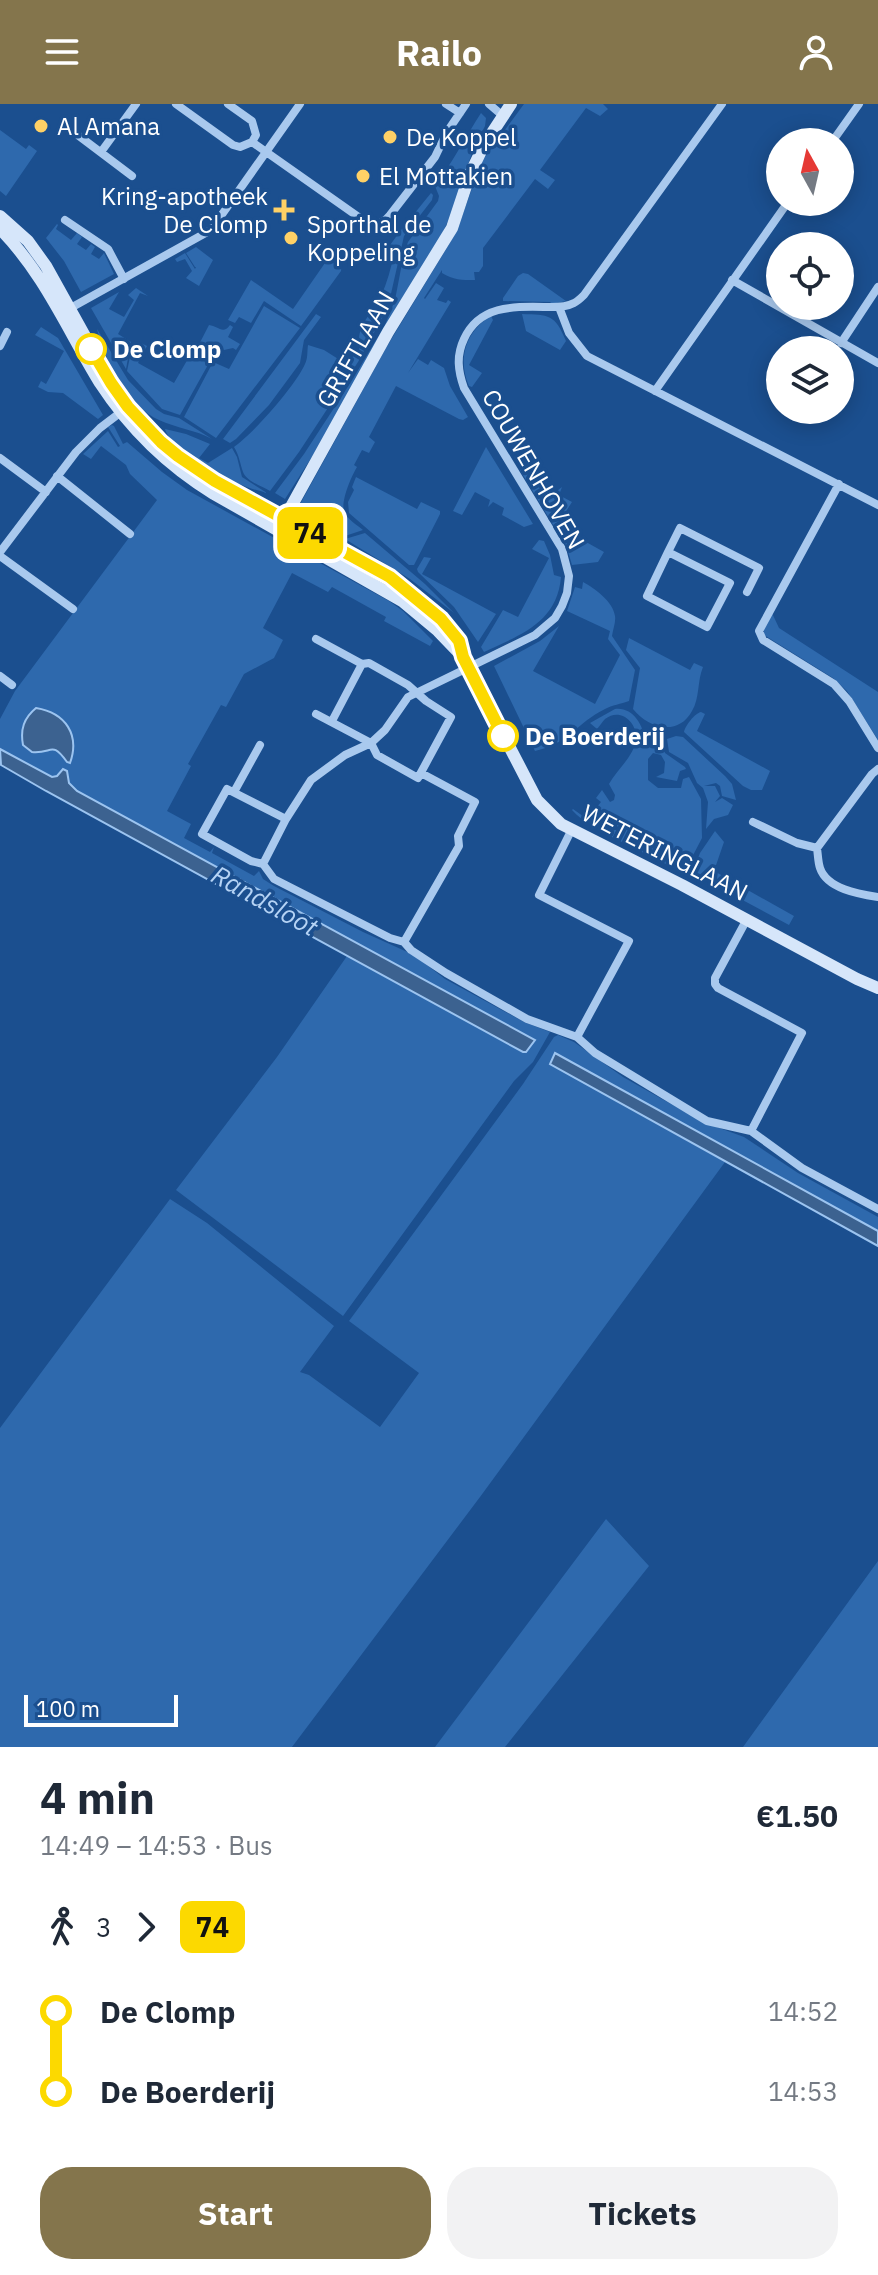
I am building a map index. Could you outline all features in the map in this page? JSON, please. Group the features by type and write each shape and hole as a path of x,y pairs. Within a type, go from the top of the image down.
{"street":[{"path":"101,152 136,104"},
{"path":"176,104 233,145 240,147 252,142 256,135 252,121 228,104"},
{"path":"65,311 211,230 300,104"},
{"path":"446,104 460,113"},
{"path":"252,142 360,218 377,225 390,215 435,157 466,104"},
{"path":"489,104 503,116"},
{"name":"GRIFTLAAN","path":"281,524 388,332 452,228 470,174 484,145 511,104"},
{"path":"722,104 584,295 575,303 559,307 569,333 587,356 878,505"},
{"path":"842,128 859,104"},
{"path":"79,136 132,176"},
{"name":"WETERINGLAAN","path":"0,216 28,241 46,266 99,381 124,409 148,444 173,466 214,494 281,524 402,601 438,631 466,662 537,800 554,818 878,988"},
{"path":"655,391 778,216"},
{"path":"65,220 108,249 124,279"},
{"name":"WETERINGLAAN","path":"0,229 19,247 65,311"},
{"path":"732,280 829,336"},
{"path":"846,336 878,287"},
{"name":"COUWENHOVEN","path":"263,864 311,780 345,755 371,743 385,730 408,697 466,662 535,635 555,618 562,606 569,576 562,549 464,388 459,369 462,343 475,322 494,310 518,306 559,307"},
{"path":"0,346 7,332"},
{"path":"854,350 878,363"},
{"path":"73,609 0,554 90,437 124,409"},
{"path":"0,458 46,492"},
{"path":"57,476 130,534"},
{"path":"839,484 759,631 763,640 834,684 849,701 878,748"},
{"path":"668,552 730,583 707,627 647,596 668,552 680,528 759,568 747,592"},
{"path":"316,639 408,685 451,717 418,778 377,755 371,743 316,714"},
{"path":"332,721 362,664"},
{"path":"0,676 12,685"},
{"path":"234,792 260,745"},
{"path":"878,769 817,848 823,876 843,888 878,897"},
{"path":"404,942 459,846 458,836 475,802 421,773"},
{"path":"286,819 227,789 202,834 251,861 263,864 274,879 390,938 404,942 446,973 527,1019 577,1037 595,1053 707,1121 751,1131 802,1168 878,1209"},
{"path":"753,822 797,843 817,848"},
{"path":"572,829 539,895 629,941 577,1037"},
{"path":"747,919 715,978 715,984 802,1033 751,1131"}],"shaded area":[{"path":"524,104 603,104 608,109 600,116 586,108 540,170 555,180 548,189 535,179 483,248 483,266 479,272 474,272 475,280 454,278 442,273 442,270 424,298 436,283 444,288 437,300 451,302 408,373 418,359 428,365 431,360 444,368 450,386 468,417 459,419 396,386 369,437 375,442 369,453 362,450 345,495 345,514 363,530 345,536 299,506 386,348 448,246 482,161"},
{"path":"481,113 486,118 485,126 439,240 285,499 275,493 304,454 385,325 395,300 408,242 438,201 435,186"},
{"path":"0,130 26,149 29,145 37,151 6,196 0,191"},
{"path":"431,193 432,200 404,236 388,307 358,362 270,491 251,481 243,472 234,447 262,421 293,384 306,362 308,345 324,350 343,362 354,356 360,347 362,326 387,281 394,254 388,248"},
{"path":"57,224 56,229 71,240 77,233 82,237 77,244 86,250 91,244 95,247 91,254 99,259 104,253 114,274 81,292 64,261 46,238"},
{"path":"196,247 213,260 199,286 186,278 192,271 185,259 177,262 175,259 185,253 195,269 186,253"},
{"path":"334,250 342,255 341,271 301,326 264,301 251,323 239,317 235,323 228,320 251,280 293,309"},
{"path":"523,273 566,301 552,304 503,301"},
{"path":"136,288 148,296 140,293 118,334 131,342 126,369 91,308 119,292 109,309 124,317 134,300 128,295"},
{"path":"264,306 300,328 216,438 184,417 213,362 229,369"},
{"path":"316,314 321,317 304,340 300,363 269,405 236,439 230,443 223,439"},
{"path":"522,314 545,316 554,321 566,341 560,350 526,331"},
{"path":"491,316 493,320 469,365 482,373 472,387 465,376 466,346 475,329"},
{"path":"209,325 223,330 230,325 233,327 228,337 240,344 236,350 211,347 204,361 209,363 180,415 162,409 127,371 133,343 147,346 138,363 174,383"},
{"path":"41,327 58,338 103,415 98,419 63,393 48,392 38,387 41,381 46,384 64,351 35,335"},
{"path":"97,329 128,380 156,409 179,418 212,439 159,420 138,405 119,381"},
{"path":"112,425 123,444 127,442 187,490 389,601 433,641 430,646 332,587 328,592 292,573 263,628 283,640 274,658 244,674 226,707 221,705 188,764 191,766 167,811 191,824 184,838 210,852 214,847 212,853 254,876 259,871 263,879 274,886 414,955 445,979 524,1022 550,1032 533,1062 514,1081 343,1316 176,1190 277,1057 347,956 523,1052 534,1040 0,749 0,719 15,691 157,500 130,474 126,465 101,446 91,459 83,454 108,431 120,446 108,427"},
{"path":"165,429 210,444 199,458 208,463 232,448 242,477 267,493 210,469 186,453"},
{"path":"486,447 533,524 524,527 502,515 504,508 493,502 488,507 490,500 475,492 462,515 453,511"},
{"path":"521,464 530,464 527,472 545,481 549,476 546,485 557,491 562,487 559,495 572,502 565,513 561,513 559,525 555,528 520,470"},
{"path":"356,477 417,509 421,502 440,511 414,565 409,565 349,513 348,502"},
{"path":"561,528 604,552 598,562 572,565 557,530"},
{"path":"365,533 454,613 410,579 345,539"},
{"path":"539,540 544,541 550,555 554,575 561,577 552,606 523,633 484,652 481,647 503,610 518,617 549,558 532,549"},
{"path":"424,557 431,558 422,574 496,614 478,642 454,607 418,572"},
{"path":"583,582 614,610 612,636 635,670 629,701 605,709 557,743 535,751 494,666 540,641 559,626 533,671 595,704 620,655 608,639 610,631 567,611 575,587 582,589"},
{"path":"772,613 779,628 878,692 878,740 847,691 833,678 764,635"},
{"path":"629,638 690,670 694,663 703,667 695,706 679,724 671,727 655,725 633,709 640,668 626,650"},
{"path":"615,709 627,711 636,718 645,740 652,742 662,739 665,753 686,769 680,771 677,781 656,777 664,773 665,762 661,755 653,753 648,759 648,780 658,788 681,788 683,779 689,777 701,799 702,838 689,863 650,839 636,825 594,825 572,810 587,819 601,802 596,798 602,790 610,802 614,800 615,795 609,784 629,757 635,745 636,732 631,722 622,716 605,719 597,729 590,723"},
{"path":"701,712 705,714 697,731 770,771 762,790 743,786 684,732 691,720"},
{"path":"683,737 732,784 736,800 722,796 716,783 704,786 715,786 720,796 715,802 722,798 733,805 728,815 714,819 706,829 708,802 703,788 697,783 688,763 669,752 667,739"},
{"path":"634,829 688,866 684,873 600,831"},
{"path":"715,831 724,842 714,871 794,916 789,925 692,873 700,853"},
{"path":"558,1035 574,1042 623,1077 706,1123 744,1137 798,1173 878,1217 878,1231 555,1053 552,1059 620,1104 725,1162 292,1747 0,1747 0,1428 170,1199 207,1223 334,1326 300,1372 309,1375 380,1427 419,1373 349,1321"},
{"path":"606,1519 649,1566 505,1747 435,1747"},
{"path":"878,1561 878,1747 743,1747"}],"water":[{"path":"36,708 55,715 68,727 73,743 70,763 58,751 32,752 23,745 24,724"},
{"name":"Randsloot","path":"0,749 52,777 63,769 67,771 69,783 77,791 535,1040 523,1052 1,765"},
{"path":"555,1053 878,1231 878,1246 550,1064"}],"bus line":[{"name":"74","path":"91,349 128,407 161,442 195,470 390,577 441,619 459,641 463,657 503,736"}],"place":[{"name":"Al Amana","path":"41,126"},
{"name":"De Koppel","path":"390,137"},
{"name":"El Mottakien","path":"363,176"},
{"name":"Kring-apotheek De Clomp","path":"284,210"},
{"name":"Sporthal de Koppeling","path":"291,238"},
{"name":"De Clomp","path":"91,349"},
{"name":"De Boerderij","path":"503,736"}]}
